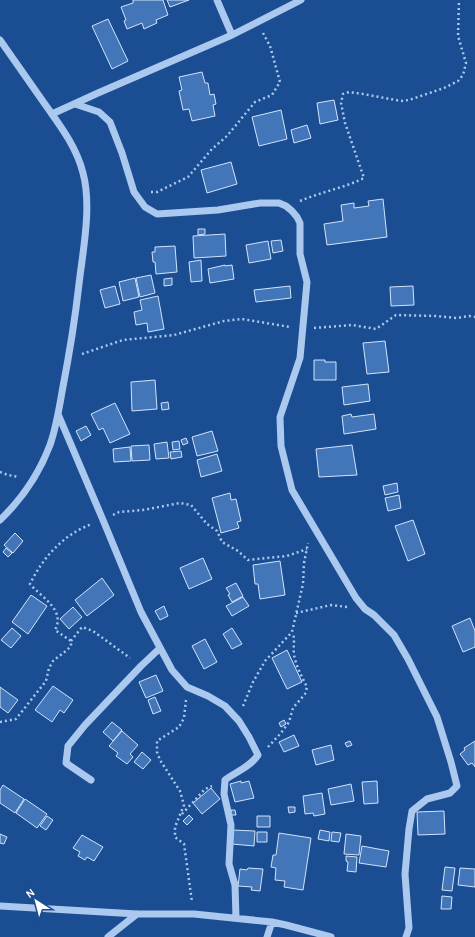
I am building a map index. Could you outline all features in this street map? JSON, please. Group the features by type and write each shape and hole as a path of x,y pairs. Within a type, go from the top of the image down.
{"street":[{"path":"217,0 232,34"},
{"path":"52,114 232,34 301,0"},
{"path":"0,40 68,136 83,171 87,189 83,252 67,365 58,414 50,444 35,477 14,507 0,520"},
{"path":"75,104 99,112 110,122 122,153 134,192 145,207 157,214 218,210 260,203 278,203 286,206 292,211 300,223 300,254 307,282 300,358 280,417 281,446 292,490 356,598 365,609 374,615 394,634 437,717 457,786 450,793 427,799 412,811 409,829 406,874 409,928 406,937"},
{"path":"58,414 135,600 159,649 172,670 187,687 208,696 225,706 250,736 258,755 255,760 246,767 225,780 224,794 231,825 229,864 235,885 236,918"},
{"path":"91,780 66,763 68,746 85,725 159,649"},
{"path":"0,906 137,914 194,914 272,922 331,937"},
{"path":"108,937 137,914"},
{"path":"267,937 272,922"}],"path":[{"path":"286,206 313,195 351,184 364,178 345,123 341,103 343,94 349,92 401,101 409,100 444,88 458,81 463,75 466,63 458,36 459,0"},
{"path":"134,192 157,192 188,177 212,150 227,136 255,102 272,95 280,82 270,46 257,22"},
{"path":"67,365 82,354 123,340 174,335 224,321 242,319 283,325 302,330 326,326 352,325 376,329 396,315 457,318 469,316 475,317"},
{"path":"0,472 21,477 35,477"},
{"path":"258,755 281,733 289,722 293,708 305,694 307,687 296,665 294,654 294,637 292,632 303,584 307,549 314,528"},
{"path":"296,613 332,605 352,607"},
{"path":"71,641 82,627 93,631 141,666"},
{"path":"239,721 244,702 257,672 272,652 292,632"},
{"path":"181,816 184,805 180,791 160,760 157,752 157,741 179,727 184,718 187,687"},
{"path":"194,914 184,844 175,837 175,827 191,803 205,789 225,780"}],"building":[{"path":"133,0 163,0 168,15 156,20 157,23 144,29 142,23 127,29 124,21 126,20 121,7 133,3"},
{"path":"167,0 189,0 170,7"},
{"path":"108,19 128,61 112,69 92,26"},
{"path":"202,72 205,83 208,83 210,95 214,94 216,104 213,105 215,116 192,121 189,109 183,110 179,91 182,90 179,77"},
{"path":"334,100 338,120 320,124 317,103"},
{"path":"281,110 287,139 259,146 252,117"},
{"path":"307,125 311,138 294,143 291,130"},
{"path":"231,162 237,184 207,193 201,170"},
{"path":"383,199 387,237 327,245 324,224 343,221 341,205 354,203 354,208 369,206 368,201"},
{"path":"198,229 205,229 205,234 198,235"},
{"path":"225,234 226,256 194,258 193,236"},
{"path":"281,240 283,251 273,253 271,241"},
{"path":"268,241 271,259 249,263 246,245"},
{"path":"175,246 177,272 156,274 152,252 155,252 155,247"},
{"path":"201,260 202,281 191,282 189,262"},
{"path":"232,265 234,279 210,283 208,269"},
{"path":"151,275 155,293 140,297 136,278"},
{"path":"135,278 139,297 123,301 119,282"},
{"path":"172,278 172,285 164,286 164,279"},
{"path":"115,286 120,304 105,308 100,290"},
{"path":"290,286 291,298 256,302 254,290"},
{"path":"413,286 414,305 391,306 390,287"},
{"path":"158,296 164,329 148,332 147,323 136,325 134,312 142,310 140,300"},
{"path":"385,341 389,372 367,374 363,343"},
{"path":"314,360 336,362 336,380 314,380"},
{"path":"155,380 157,409 132,411 131,382"},
{"path":"368,384 370,401 344,405 342,387"},
{"path":"168,402 169,409 162,410 161,403"},
{"path":"115,403 130,434 110,443 103,428 99,430 91,414"},
{"path":"351,414 352,417 374,414 376,429 344,434 342,416"},
{"path":"86,426 91,435 81,441 76,431"},
{"path":"212,431 218,451 197,456 192,437"},
{"path":"186,438 188,443 183,445 181,440"},
{"path":"179,441 180,449 173,450 172,442"},
{"path":"167,442 169,458 156,459 154,444"},
{"path":"149,445 150,460 132,461 131,446"},
{"path":"352,445 357,475 319,477 316,449"},
{"path":"130,447 131,461 114,462 113,449"},
{"path":"181,451 182,457 171,459 170,452"},
{"path":"217,454 222,471 201,477 197,460"},
{"path":"397,483 398,492 385,495 383,486"},
{"path":"230,493 231,500 236,499 241,521 237,522 239,528 221,533 212,498"},
{"path":"399,495 401,508 388,511 385,498"},
{"path":"413,520 425,554 408,561 395,526"},
{"path":"15,533 23,541 13,553 4,545"},
{"path":"6,548 12,553 8,557 3,552"},
{"path":"203,558 212,579 189,589 180,568"},
{"path":"280,561 285,595 260,599 258,584 255,584 253,565"},
{"path":"102,578 114,595 87,616 75,600"},
{"path":"236,583 243,596 232,602 228,595 230,594 226,588"},
{"path":"31,595 47,606 28,634 12,622"},
{"path":"243,597 249,606 232,616 226,606"},
{"path":"164,606 168,616 160,620 155,611"},
{"path":"73,607 82,617 69,629 60,619"},
{"path":"470,618 475,631 475,647 463,652 452,626"},
{"path":"12,628 21,636 11,648 1,640"},
{"path":"232,628 242,644 232,649 223,634"},
{"path":"205,639 217,662 204,669 192,646"},
{"path":"287,650 302,682 287,689 272,658"},
{"path":"156,675 163,691 146,698 139,682"},
{"path":"53,686 73,700 64,713 60,710 52,722 35,710"},
{"path":"0,687 18,700 8,713 0,707"},
{"path":"155,697 161,711 153,714 148,700"},
{"path":"284,720 286,724 281,727 279,723"},
{"path":"112,722 122,730 113,741 103,732"},
{"path":"122,731 138,745 130,754 133,757 127,764 116,756 118,753 109,746"},
{"path":"294,735 299,746 284,752 279,742"},
{"path":"350,741 352,745 347,747 345,743"},
{"path":"475,741 475,767 472,763 468,765 460,754 465,750 464,748"},
{"path":"331,745 334,760 316,765 312,750"},
{"path":"142,752 151,760 143,769 134,762"},
{"path":"241,781 241,783 249,781 254,798 235,802 230,784"},
{"path":"377,781 378,803 364,804 362,782"},
{"path":"351,784 354,801 331,805 328,789"},
{"path":"3,785 24,799 15,813 0,803 0,790"},
{"path":"211,788 220,799 202,814 193,803"},
{"path":"322,793 325,814 314,816 313,813 305,814 303,796"},
{"path":"25,799 47,814 37,828 16,813"},
{"path":"288,807 295,807 295,812 289,813"},
{"path":"231,810 235,810 236,815 231,815"},
{"path":"444,811 445,834 418,835 417,812"},
{"path":"189,815 193,819 187,825 183,821"},
{"path":"47,816 53,820 46,830 40,826"},
{"path":"257,816 270,816 270,827 257,827"},
{"path":"233,830 255,831 254,846 232,844"},
{"path":"320,830 330,832 329,841 318,839"},
{"path":"257,832 267,832 267,842 257,842"},
{"path":"332,832 341,833 339,842 331,841"},
{"path":"279,833 311,838 303,890 284,887 285,881 275,880 276,868 271,867 273,855 276,855"},
{"path":"0,834 7,837 4,844 0,843"},
{"path":"346,834 361,836 359,855 344,854"},
{"path":"82,835 103,847 94,861 87,857 85,860 78,856 80,852 73,848"},
{"path":"362,846 389,851 386,867 359,863"},
{"path":"346,856 357,857 356,872 347,871 348,862 346,861"},
{"path":"445,867 455,868 452,891 442,890"},
{"path":"248,868 263,869 260,891 251,890 252,887 238,886 240,869 247,870"},
{"path":"460,868 475,869 475,887 458,885"},
{"path":"442,896 452,897 451,909 441,909"}]}
